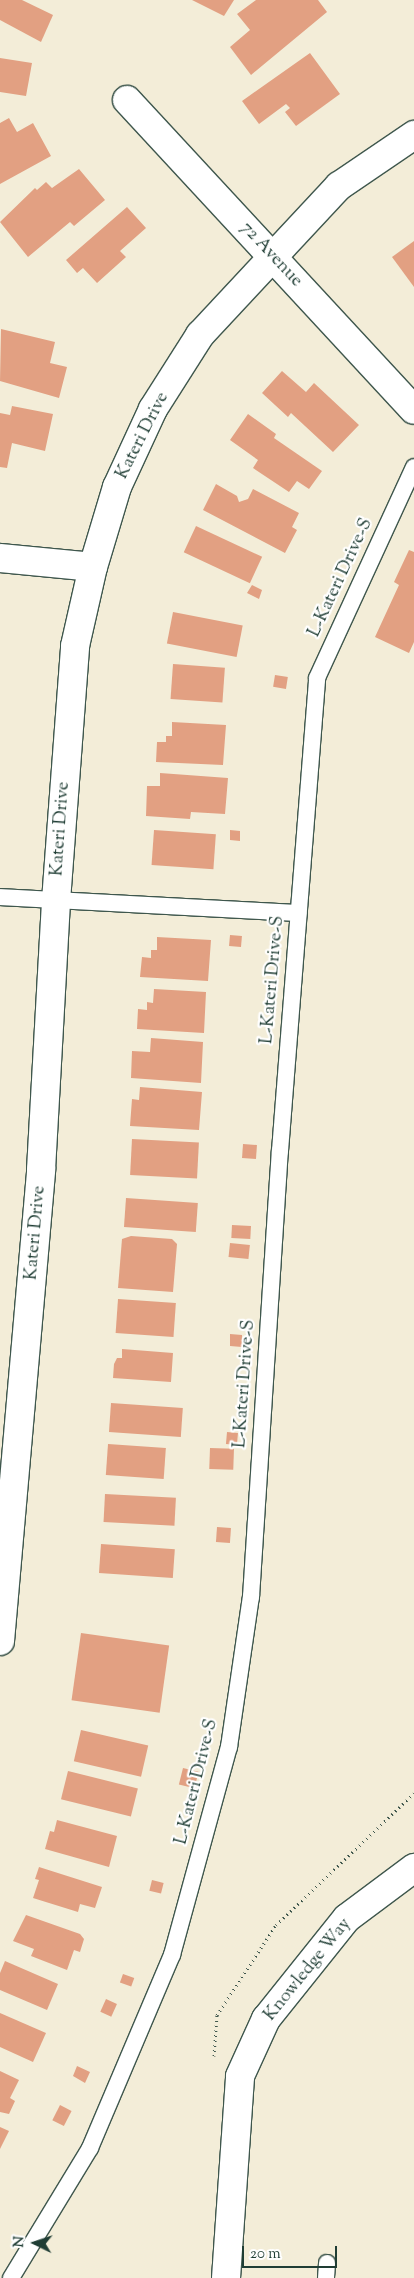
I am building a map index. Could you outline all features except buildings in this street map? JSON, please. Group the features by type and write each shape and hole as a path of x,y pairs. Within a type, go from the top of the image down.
{"street":[{"name":"72 Avenue","path":"127,100 414,410"},
{"name":"Kateri Drive","path":"0,1641 42,1170 56,900 75,646 93,567 117,487 153,409 200,335 339,186 414,135"},
{"path":"0,558 93,567"},
{"name":"Knowledge Way","path":"226,2278 240,2076 263,2027 347,1918 414,1868"}],"lane":[{"name":"L-Kateri Drive-S","path":"11,2278 90,2148 172,1954 229,1747 251,1597 280,1151 317,678 414,468"},
{"path":"0,897 299,913"}]}
